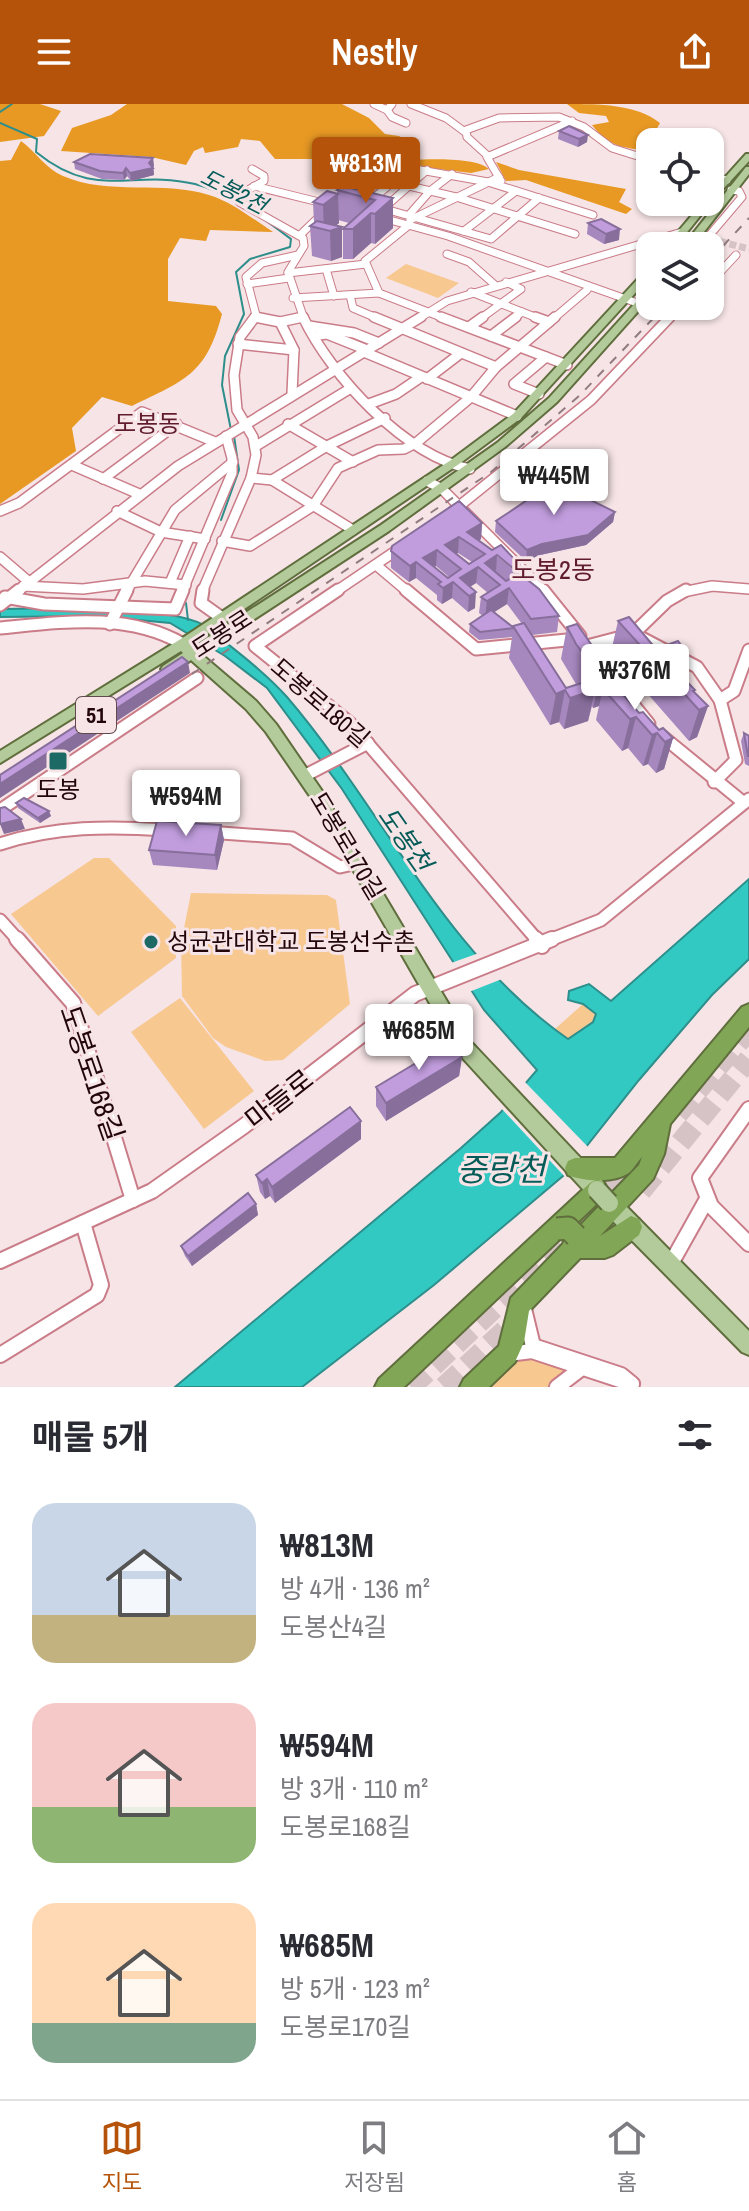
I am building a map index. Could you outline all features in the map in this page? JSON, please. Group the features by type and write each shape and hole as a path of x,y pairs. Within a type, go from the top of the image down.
{"highway":[{"path":"575,1168 613,1169 622,1165 749,1013"},
{"path":"387,1387 418,1358 569,1237 606,1200 646,1172 654,1154 659,1124"},
{"path":"569,1237 605,1247 631,1227"},
{"path":"472,1387 507,1354 513,1342 517,1310 569,1237"}],"main road":[{"path":"697,232 749,156"},
{"path":"724,189 749,169"},
{"path":"682,232 696,216"},
{"name":"도봉로","path":"10,769 191,647 517,416 636,287"},
{"name":"도봉로","path":"224,623 470,469 553,400 636,308"},
{"name":"도봉로","path":"0,758 191,647"},
{"name":"도봉로170길","path":"191,647 251,705 310,773 429,988 482,1070 669,1267 749,1345"}],"street":[{"path":"374,104 389,107 392,117 406,123"},
{"path":"411,104 446,118 465,132 472,143 489,157 490,166 499,181 516,191 593,215"},
{"path":"465,132 499,118 551,116 572,121 612,148 636,156"},
{"path":"489,157 572,121"},
{"path":"252,169 264,176 264,181 239,195 240,203 300,235 305,245 288,276 293,298 334,370 385,418 444,466 470,469"},
{"path":"499,181 405,169 367,204 491,239 539,198"},
{"path":"384,208 427,170"},
{"path":"409,225 430,191 452,174"},
{"path":"412,216 461,199 499,181"},
{"path":"392,182 461,199 575,234"},
{"path":"379,293 365,261 409,225 427,220 488,182"},
{"path":"712,232 742,197 739,191 724,182"},
{"path":"254,186 332,205 300,235"},
{"path":"464,231 516,191"},
{"path":"534,221 557,204"},
{"path":"559,229 579,211"},
{"path":"369,215 490,250 636,303"},
{"path":"3,600 139,494 215,442 429,312 470,292 636,245"},
{"path":"469,262 490,250"},
{"path":"447,254 469,262 495,285"},
{"path":"255,317 247,275 270,259 298,255"},
{"path":"724,268 736,255"},
{"path":"247,284 366,264"},
{"path":"326,269 334,296"},
{"path":"469,327 521,289 506,282"},
{"path":"222,541 250,546 313,506 335,471 378,450 404,449 416,443 471,397 496,367 587,290"},
{"path":"470,292 549,322"},
{"path":"293,298 379,293 567,365"},
{"path":"350,295 353,308 496,367"},
{"path":"491,336 522,312"},
{"path":"255,317 280,322 303,317"},
{"path":"224,623 200,599 251,478 256,446 237,410 235,399 238,344 243,331 255,317"},
{"path":"447,515 591,400 667,320"},
{"path":"280,322 294,350 292,393"},
{"path":"309,326 354,333 379,343"},
{"path":"314,336 327,334 517,416"},
{"path":"238,344 294,350"},
{"path":"369,404 396,394 461,353"},
{"path":"539,394 514,384 546,357"},
{"path":"256,446 351,388"},
{"path":"0,511 19,503 142,412 215,442"},
{"path":"272,480 327,446 385,418"},
{"path":"103,479 177,424"},
{"path":"288,424 353,462"},
{"path":"3,600 172,610 178,604 232,473 233,462 226,436"},
{"path":"111,622 131,581 180,504 233,462"},
{"path":"72,465 139,494"},
{"path":"442,489 444,466"},
{"path":"251,478 272,480 353,530"},
{"path":"427,481 442,489 544,591 651,726 714,782 746,801"},
{"path":"117,511 161,532 205,539"},
{"path":"170,583 190,536"},
{"name":"도봉로180길","path":"410,541 255,645 334,709 542,946"},
{"path":"0,557 26,584 83,589 131,581 186,585"},
{"path":"376,565 476,649 584,642 633,634 667,601 686,590 712,586 749,589"},
{"path":"0,628 111,622 159,630 191,647"},
{"path":"633,634 692,664 720,700 736,760 714,782"},
{"path":"720,700 734,691 749,650"},
{"path":"0,810 197,678"},
{"path":"310,773 365,744"},
{"name":"마들로","path":"0,1261 152,1191 199,1160 407,998 542,946 611,913 746,801"},
{"path":"0,844 30,834 82,826 174,830"},
{"path":"189,831 284,836 298,840 342,867 358,863"},
{"name":"도봉로168길","path":"0,920 73,1003 133,1200"},
{"path":"749,1109 700,1178 700,1189 706,1201 749,1244"},
{"path":"669,1267 706,1201"},
{"path":"0,1355 97,1295 101,1285 83,1223"},
{"path":"523,1302 533,1346 621,1375 636,1386"},
{"path":"507,1354 532,1351 636,1386"},
{"path":"557,1387 583,1367"}],"shaded area":[{"path":"0,104 40,104 61,111 44,136 0,142"},
{"path":"127,104 342,104 369,118 385,134 399,136 420,148 397,161 459,160 489,169 471,173 371,161 360,164 329,153 319,159 275,159 260,141 241,139 238,147 205,153 203,147 194,151 186,165 151,157 61,151 72,128 111,115"},
{"path":"567,104 629,109 660,123 657,128 636,128 636,149 615,144 598,132 592,125 609,122 606,116 579,113"},
{"path":"21,141 63,176 99,185 173,189 209,195 234,206 273,232 210,230 206,241 180,238 168,259 168,301 216,306 222,314 209,350 180,382 132,406 102,397 72,428 76,451 0,504 0,161 11,160"},
{"path":"496,162 519,170 626,189 619,202 632,209 626,214 526,180 506,181"},
{"path":"406,264 459,283 438,298 386,278"},
{"path":"94,858 109,858 176,926 176,958 98,1016 11,914"},
{"path":"191,893 327,895 336,900 350,1004 283,1060 265,1061 226,1047 213,1038 182,996 181,943"},
{"path":"180,998 254,1091 204,1129 131,1032"},
{"path":"583,1004 596,1013 593,1022 568,1039 555,1029"},
{"path":"534,1355 570,1372 550,1387 480,1387 510,1358"}],"water":[{"name":"중랑천","path":"0,609 135,611 163,614 204,625 258,668 287,697 322,740 450,923 485,965 524,1004 568,1039 593,1022 596,1014 583,1004 568,1000 569,991 589,984 611,1001 749,879 749,959 712,995 639,1080 563,1176 434,1285 302,1387 175,1387 461,1148 501,1112 537,1070 484,1010 342,789 267,688 225,656 170,623 96,616 0,617"}],"pier":[{"path":"479,953 502,979 469,992 451,963"},
{"path":"524,1081 590,1149 566,1178 500,1107"}],"building":[{"path":"569,126 588,135 579,139 559,131"},
{"path":"90,154 153,158 149,163 153,168 130,173 126,168 123,173 100,171 74,162"},
{"path":"343,186 393,198 353,229 343,229 375,200 337,190"},
{"path":"327,191 338,194 323,205 313,202"},
{"path":"601,219 620,229 606,234 588,223"},
{"path":"317,221 342,227 330,231 310,226"},
{"path":"554,482 615,512 588,535 527,550 496,521"},
{"path":"459,501 482,523 467,532 492,550 501,545 520,565 514,569 497,555 485,563 506,581 519,573 539,589 559,616 531,619 509,588 487,601 481,597 500,585 478,567 460,578 476,592 469,596 453,582 443,588 438,584 441,582 416,562 410,566 391,551 392,546","holes":["459,537 485,554 469,564 445,545","437,550 461,569 448,578 423,558"]},
{"path":"491,610 514,628 480,632 470,624"},
{"path":"629,617 656,649 678,641 683,648 661,655 708,706 699,710 618,621"},
{"path":"524,623 566,688 588,681 595,690 570,698 565,690 556,694 513,626"},
{"path":"577,624 611,673 600,676 576,644 567,627"},
{"path":"182,657 188,662 0,784 0,775"},
{"path":"614,684 639,713 643,712 659,730 663,728 673,738 665,742 657,733 652,735 636,717 630,719 603,689"},
{"path":"744,733 749,736 749,756 748,756"},
{"path":"24,798 49,811 38,818 16,803"},
{"path":"5,807 21,819 0,824 0,808"},
{"path":"157,821 221,825 215,855 149,850"},
{"path":"451,1042 462,1057 386,1103 376,1087"},
{"path":"350,1107 361,1121 272,1187 267,1179 262,1183 256,1175"},
{"path":"248,1193 256,1204 188,1256 181,1246"}],"waterway":[{"name":"도봉2천","path":"0,112 12,104"},
{"name":"도봉2천","path":"0,123 37,139 36,152 77,176 96,180 172,180 195,184 233,200 291,239 290,247 250,259 236,272 244,314 225,356 222,385 231,430"},
{"name":"도봉2천","path":"221,520 239,470 234,436"},
{"name":"도봉2천","path":"186,603 188,620"}],"tunnel":[{"path":"724,243 749,249"},
{"path":"678,1114 749,1030"},
{"path":"641,1191 749,1059"},
{"path":"411,1387 563,1243 639,1159"},
{"path":"444,1387 516,1320"}],"railway":[{"path":"724,245 749,218"},
{"path":"192,674 491,472 579,396 652,320"}],"place":[{"name":"도봉","path":"58,761"},
{"name":"성균관대학교 도봉선수촌","path":"151,942"}],"district":[{"name":"도봉동","path":"147,424"},
{"name":"도봉2동","path":"553,570"}],"water label":[{"name":"도봉천","path":"405,839"}]}
